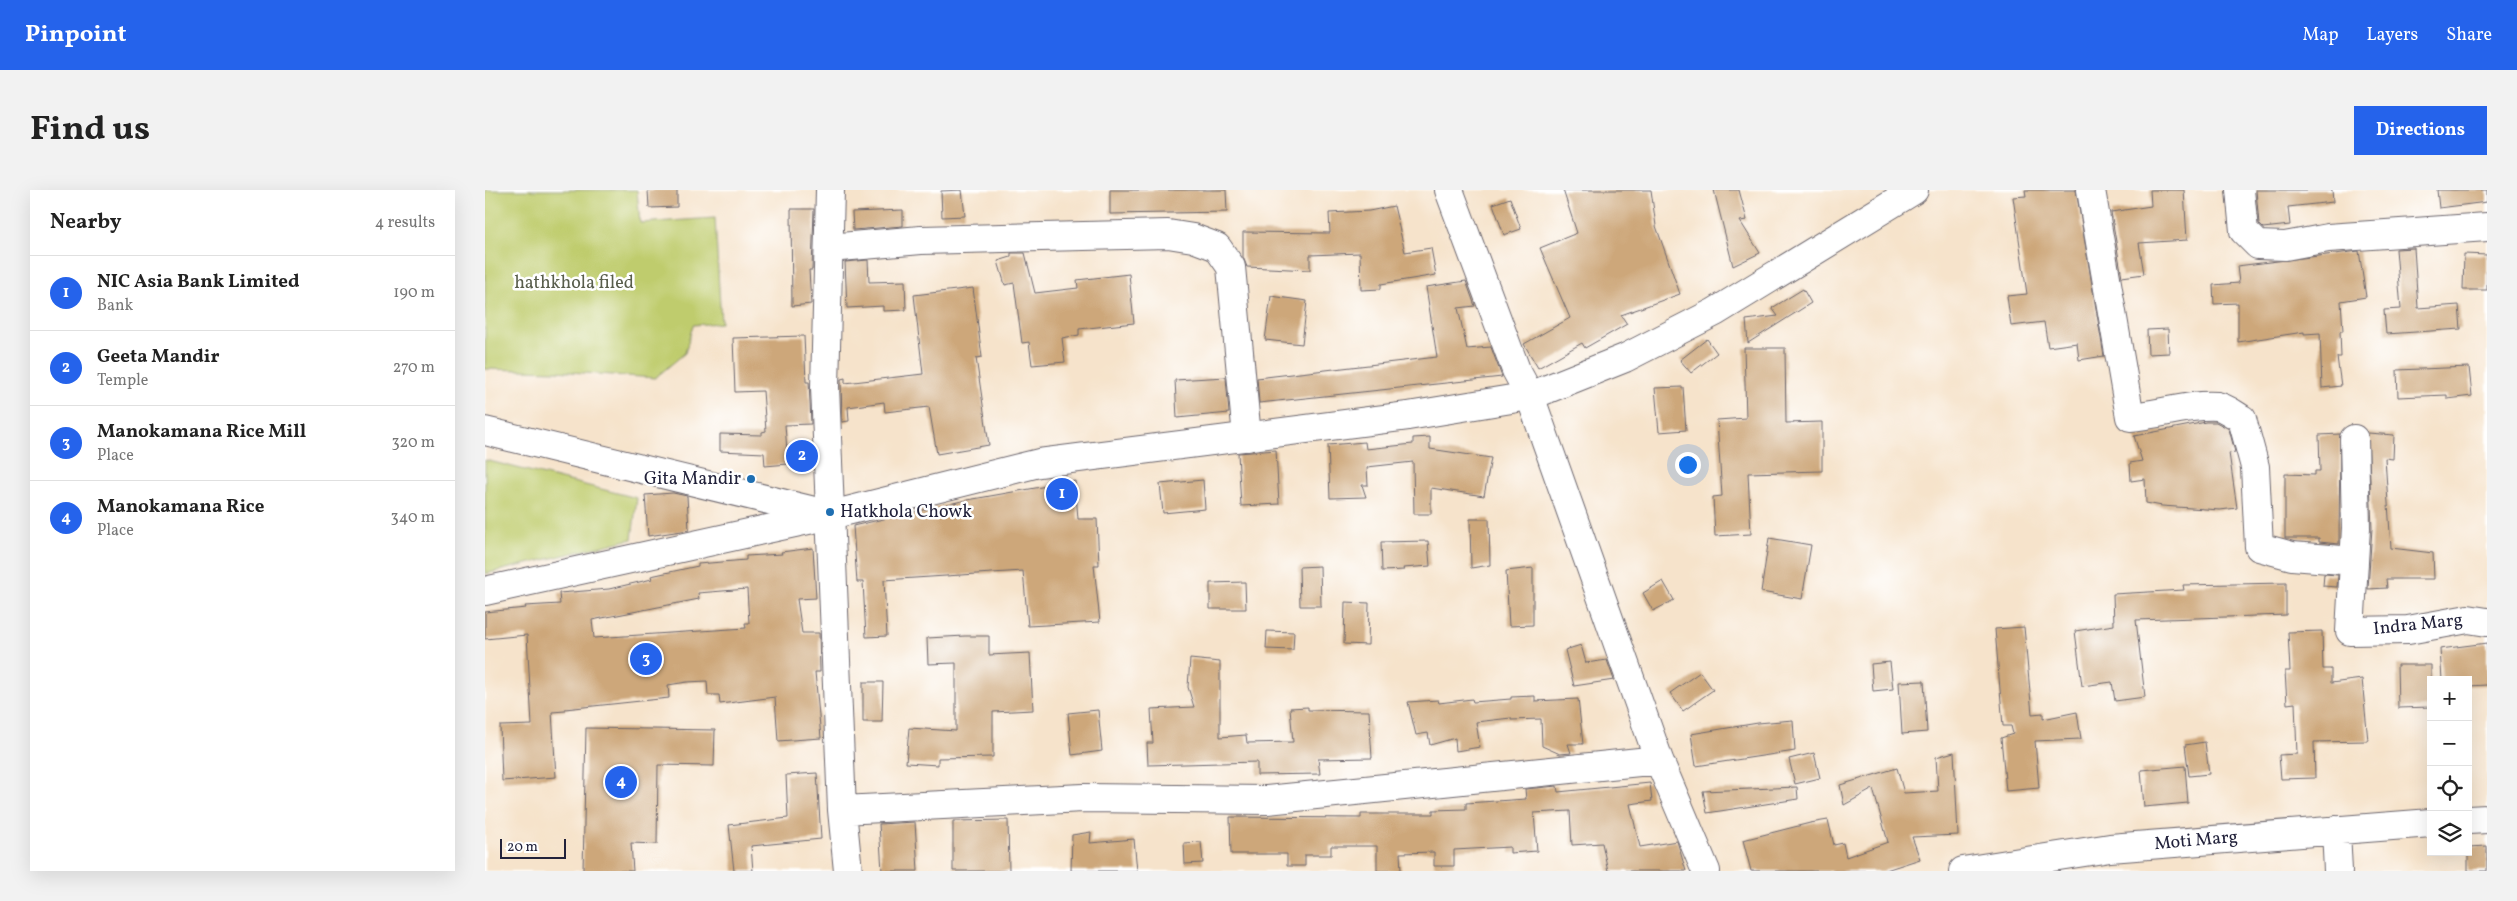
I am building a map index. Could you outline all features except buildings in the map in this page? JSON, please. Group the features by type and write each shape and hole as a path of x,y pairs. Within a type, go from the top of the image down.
{"street":[{"path":"830,190 825,387 842,810 848,871"},
{"path":"1449,190 1516,370 1530,396 1659,760 1707,871"},
{"path":"485,591 831,516 1039,463 1408,416 1530,396 1625,358 1715,312 1914,190"},
{"path":"2091,190 2130,417 2156,415 2184,408 2219,406 2242,419 2255,468 2259,547 2292,556 2354,561 2356,528 2354,439"},
{"path":"2240,190 2244,231 2257,245 2285,246 2328,238 2487,227"},
{"path":"829,248 921,240 1168,234 1193,238 1217,246 1231,267 1247,437"},
{"path":"485,431 831,516"},
{"name":"Indra Marg","path":"2354,561 2350,631 2408,630 2468,619 2487,622"},
{"path":"842,810 1083,798 1267,800 1659,760"},
{"path":"2472,820 2487,819"},
{"name":"Moti Marg","path":"1963,871 2094,861 2335,830 2427,823"},
{"path":"2335,830 2338,871"}],"green space":[{"name":"hathkhola filed","path":"485,190 637,190 640,223 715,218 721,323 693,325 685,353 655,378 556,371 485,369"},
{"path":"485,460 637,498 632,539 485,574"}],"place":[{"name":"Geeta Mandir","path":"802,456"},
{"name":"Gita Mandir","path":"751,479"},
{"name":"NIC Asia Bank Limited","path":"1062,494"},
{"name":"Hatkhola Chowk","path":"830,512"},
{"name":"Manokamana Rice Mill","path":"646,659"},
{"name":"Manokamana Rice","path":"621,782"}]}
